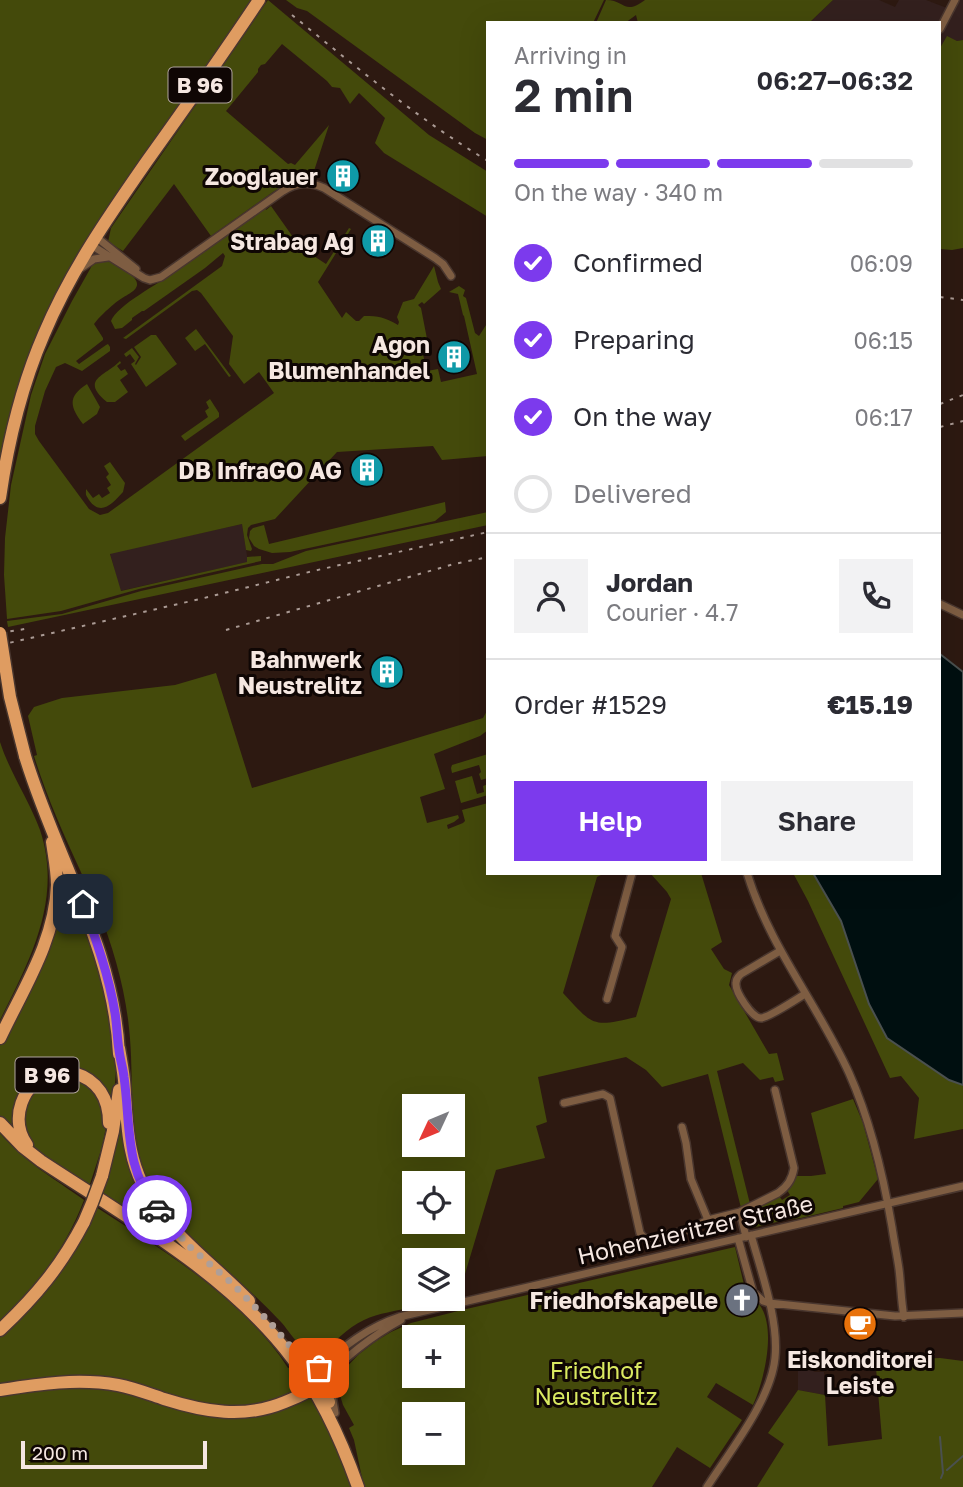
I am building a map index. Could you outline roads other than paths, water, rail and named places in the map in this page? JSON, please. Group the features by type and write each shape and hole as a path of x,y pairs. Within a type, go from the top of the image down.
{"main road":[{"name":"B 96","path":"0,498 6,455 20,398 43,335 72,275 92,240 256,4"},
{"name":"B 96","path":"0,633 10,697 32,779 76,885 105,969 116,1015 131,1150 136,1170 163,1218 259,1311 302,1358 313,1381"},
{"name":"B 96","path":"0,1038 33,974 54,909 57,883 50,824"},
{"name":"B 96","path":"0,1330 51,1275 84,1222 102,1176 113,1131 117,1111 119,1048"},
{"name":"B 96","path":"41,1161 22,1137 18,1125 19,1113 30,1088 39,1080 58,1071 82,1076 94,1083 103,1093 109,1113 108,1151"},
{"name":"B 96","path":"0,1123 41,1161 205,1270 259,1311"},
{"name":"B 96","path":"191,1261 249,1310 313,1381"},
{"path":"0,1390 79,1381 117,1385 211,1411 245,1413 274,1406 313,1381"},
{"path":"313,1381 335,1413 353,1453 359,1487"},
{"path":"313,1381 359,1487"}],"street":[{"path":"941,27 955,0"},
{"path":"92,240 110,257 150,280 161,277 283,191 295,184 307,183 324,188 435,258 451,276"},
{"path":"92,240 124,258 144,278"},
{"path":"72,275 94,258 110,257"},
{"path":"941,604 963,615"},
{"path":"607,999 622,947 615,936 631,875"},
{"path":"748,875 780,951 840,1054 858,1094 875,1147 888,1203 904,1317"},
{"path":"780,951 738,977 736,986 744,1001 753,1015 762,1018 805,994"},
{"path":"564,1103 604,1094 610,1098 640,1233 649,1239 688,1230 708,1220 740,1212 783,1189 792,1178 794,1168 775,1090"},
{"path":"682,1127 691,1179 708,1220"},
{"name":"Hohenzieritzer Straße","path":"465,1303 963,1186"},
{"path":"740,1212 751,1288 756,1296 769,1303 904,1317 963,1313"},
{"path":"707,1487 757,1410 774,1370 776,1352 769,1303 745,1237"},
{"name":"Hohenzieritzer Straße","path":"313,1381 347,1344 375,1326 399,1317 430,1311"},
{"name":"Hohenzieritzer Straße","path":"313,1381 332,1371 385,1329 403,1319 431,1311"},
{"path":"332,1371 330,1382 335,1413"}],"waterway":[{"path":"940,1437 943,1473 941,1478"},
{"path":"947,1470 963,1456"}],"railway":[{"path":"292,15 412,110 486,160"},
{"path":"941,297 963,300"},
{"path":"941,404 963,395"},
{"path":"941,427 963,421"},
{"path":"0,645 486,532"},
{"path":"226,630 454,564 486,557"},
{"path":"0,633 31,628"}],"place":[{"name":"Zooglauer","path":"343,176"},
{"name":"Strabag Ag","path":"378,241"},
{"name":"Agon Blumenhandel","path":"454,357"},
{"name":"DB InfraGO AG","path":"367,470"},
{"name":"Bahnwerk Neustrelitz","path":"387,672"},
{"name":"Friedhofskapelle","path":"742,1300"},
{"name":"Eiskonditorei Leiste","path":"860,1324"}],"park label":[{"name":"Friedhof Neustrelitz","path":"596,1383"}]}
